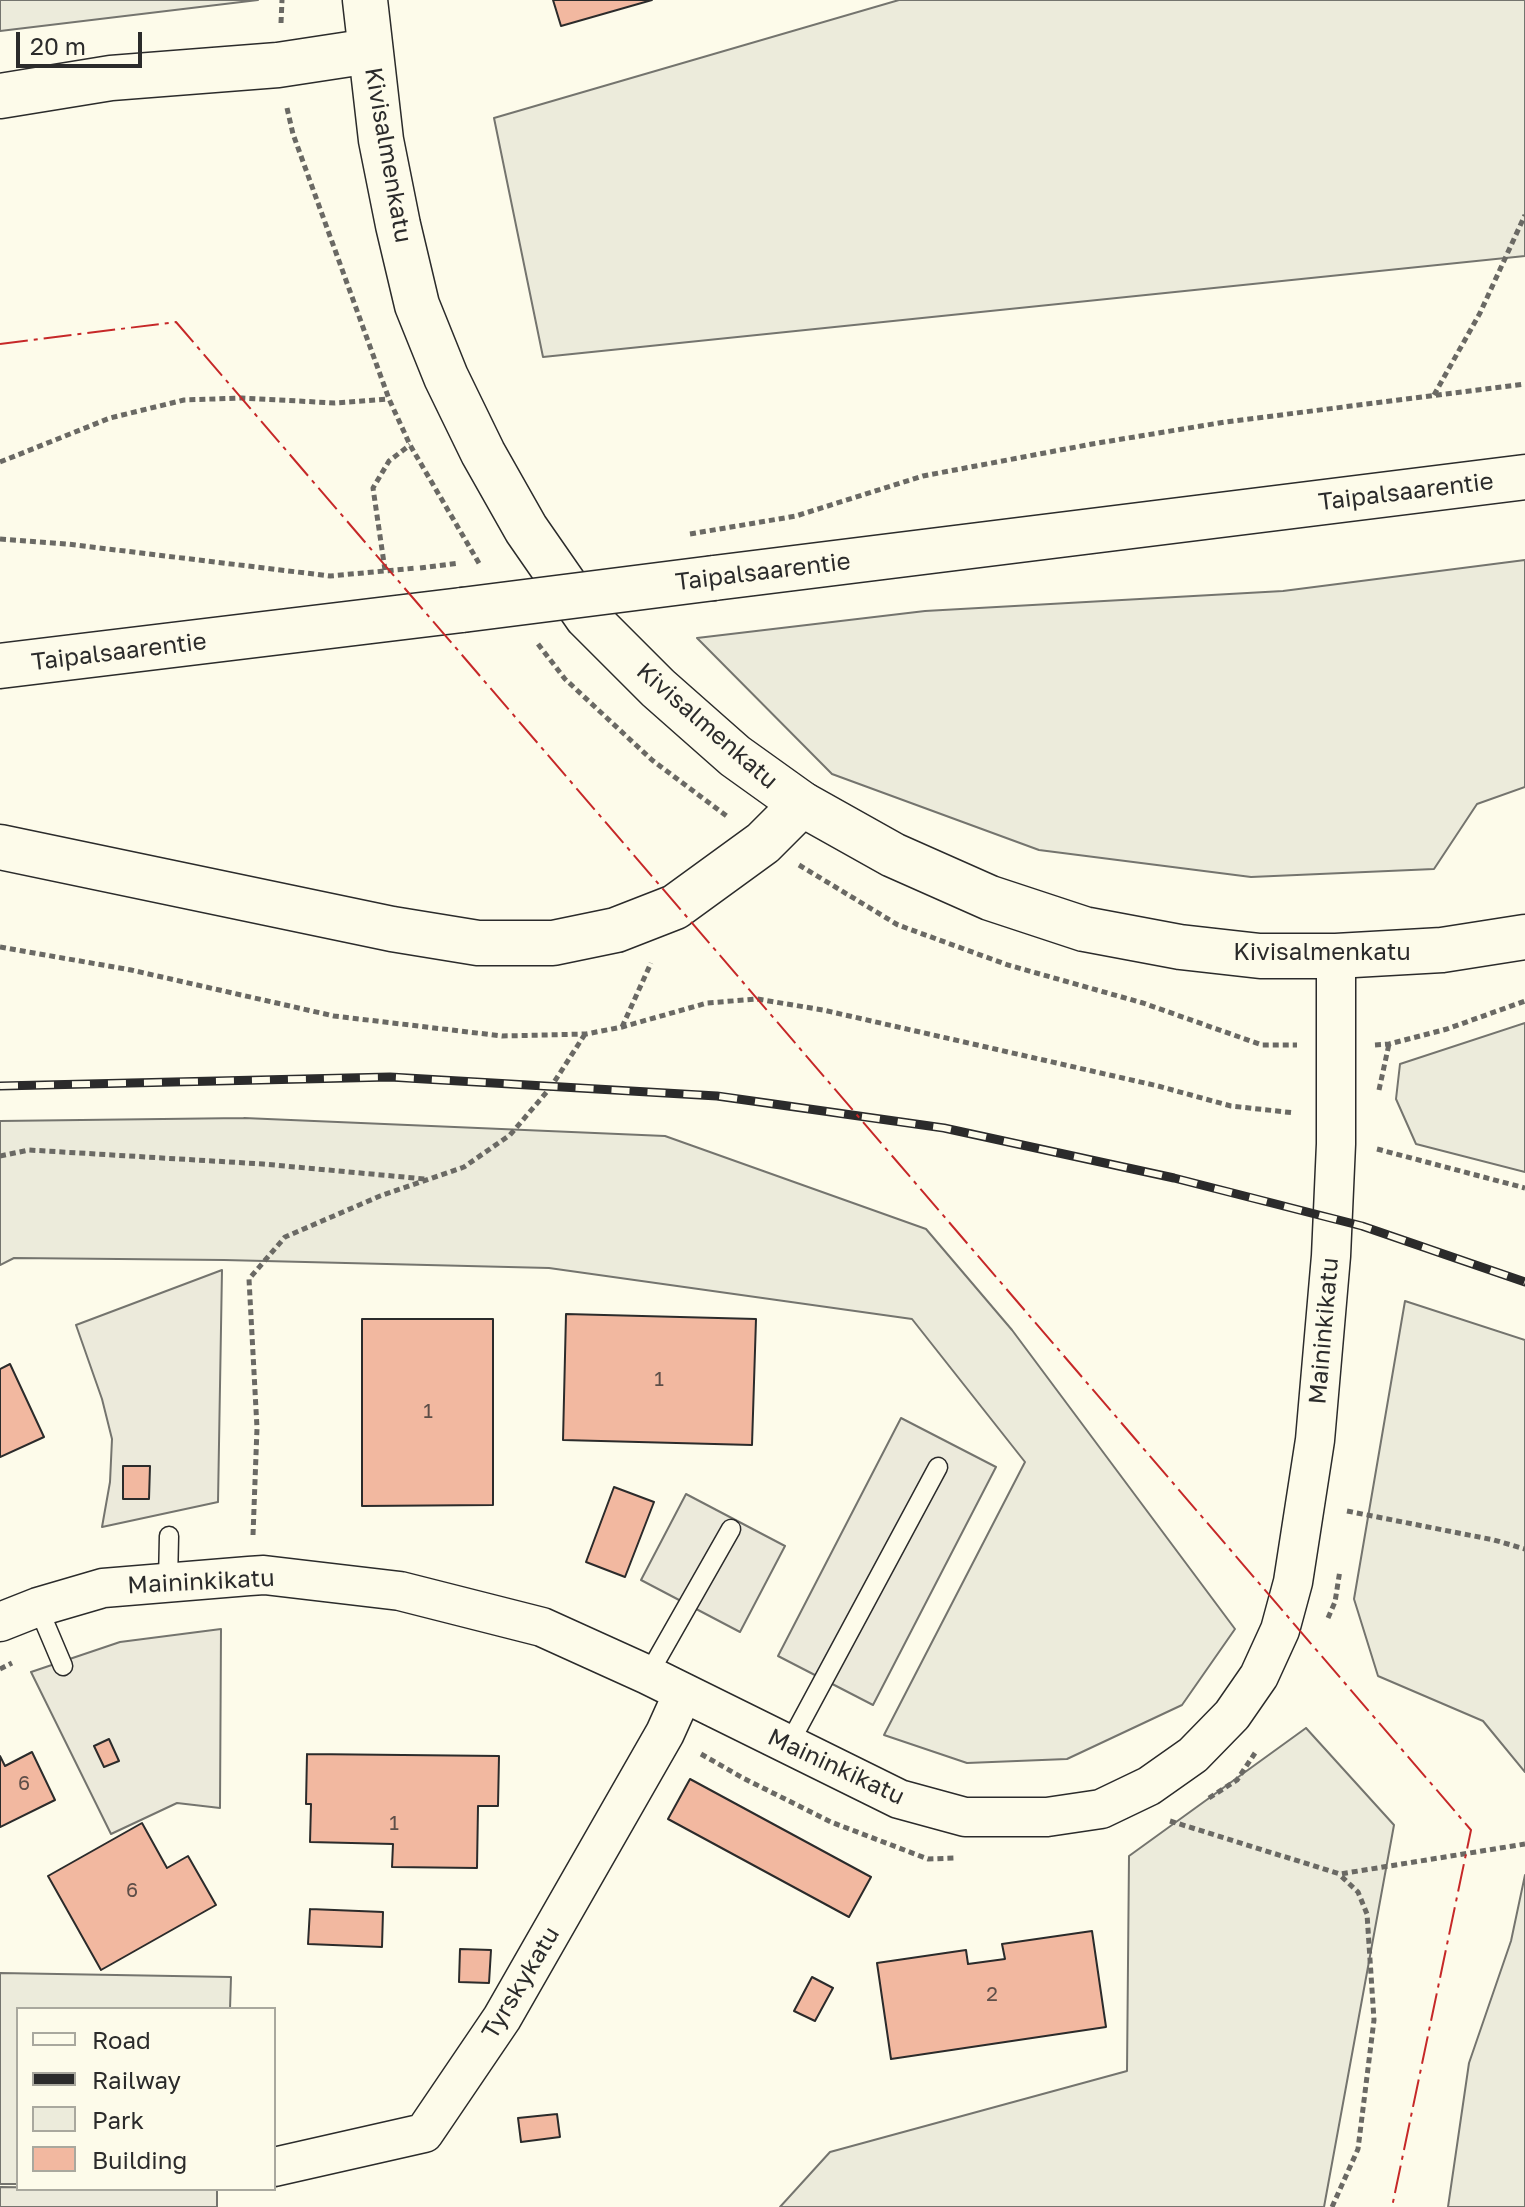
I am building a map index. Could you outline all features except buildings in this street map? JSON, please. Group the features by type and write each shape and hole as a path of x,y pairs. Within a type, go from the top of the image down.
{"main road":[{"name":"Kivisalmenkatu","path":"365,0 381,140 417,305 470,428 526,529 587,617 658,688 735,756 802,804 893,855 990,898 1084,929 1180,947 1260,956 1336,956 1442,950 1525,937"},
{"path":"0,96 111,78 278,65 370,51"},
{"name":"Taipalsaarentie","path":"0,666 1525,477"},
{"path":"0,847 392,929 478,943 553,943 616,930 675,907 763,843 802,804"}],"street":[{"name":"Maininkikatu","path":"0,1622 103,1588 249,1576 264,1575 400,1591 542,1627 648,1675 899,1799 965,1817 1047,1817 1101,1809 1149,1786 1193,1755 1232,1715 1259,1676 1280,1630 1293,1582 1315,1440 1331,1256 1336,1131 1336,956"},
{"name":"Tyrskykatu","path":"276,2167 424,2133 502,2018 665,1733 683,1693"}],"lane":[{"path":"788,1746 938,1467"},
{"path":"648,1675 731,1529"},
{"path":"168,1583 169,1536"},
{"path":"38,1607 63,1666"}],"path":[{"path":"282,0 278,65 293,134 389,399 410,445 484,573"},
{"path":"1434,395 1480,313 1525,215"},
{"path":"681,535 796,516 923,476 1092,444 1225,422 1525,384"},
{"path":"0,462 110,418 184,400 242,398 335,403 389,399"},
{"path":"385,570 373,488 389,461 410,445"},
{"path":"0,539 67,544 330,576 420,568"},
{"path":"537,644 565,679 652,760 763,843 898,925 1008,965 1143,1003 1262,1045 1389,1044 1447,1029 1525,1001"},
{"path":"0,947 131,970 334,1016 502,1036 586,1034 707,1003 757,999 823,1010 1158,1086 1336,1131 1367,1146 1525,1188"},
{"path":"249,1576 256,1505 257,1428 249,1279 285,1237 380,1196 464,1167 510,1135 551,1087 586,1034"},
{"path":"0,1156 29,1150 263,1164 428,1179"},
{"path":"1347,1511 1525,1549"},
{"path":"1170,1821 1340,1874 1525,1844"},
{"path":"1332,2207 1358,2149 1374,2020 1367,1914 1358,1892 1340,1874"}],"green space":[{"path":"0,0 258,0 0,31"},
{"path":"899,0 1525,0 1525,256 543,357 494,118"},
{"path":"1525,560 1525,787 1477,804 1434,869 1251,877 1039,850 832,774 697,638 925,611 1283,591"},
{"path":"1525,1023 1525,1172 1416,1144 1396,1099 1400,1064"},
{"path":"244,1118 665,1136 926,1229 1012,1330 1235,1629 1182,1705 1067,1759 967,1763 884,1735 1025,1462 912,1319 549,1268 14,1258 0,1265 0,1121"},
{"path":"1405,1301 1525,1340 1525,1772 1483,1721 1378,1676 1354,1599"},
{"path":"1306,1728 1394,1825 1324,2207 780,2207 830,2152 1127,2071 1129,1856"},
{"path":"1525,1875 1525,2207 1448,2207 1469,2063 1511,1941"},
{"path":"0,1973 231,1977 230,2007 16,2007 16,2184 0,2184"}],"shaded area":[{"path":"222,1270 218,1502 102,1527 110,1482 112,1439 102,1399 76,1325"},
{"path":"901,1418 996,1467 873,1705 778,1656"},
{"path":"686,1494 785,1546 740,1632 641,1580"},
{"path":"221,1629 220,1808 177,1803 111,1834 31,1672 120,1642"},
{"path":"0,2187 16,2187 16,2191 217,2191 217,2207 0,2207"}],"railway":[{"path":"0,1086 390,1077 717,1096 944,1128 1174,1178 1362,1226 1525,1282"}],"power":[{"path":"0,344 176,322 1471,1830 1392,2207"}]}
